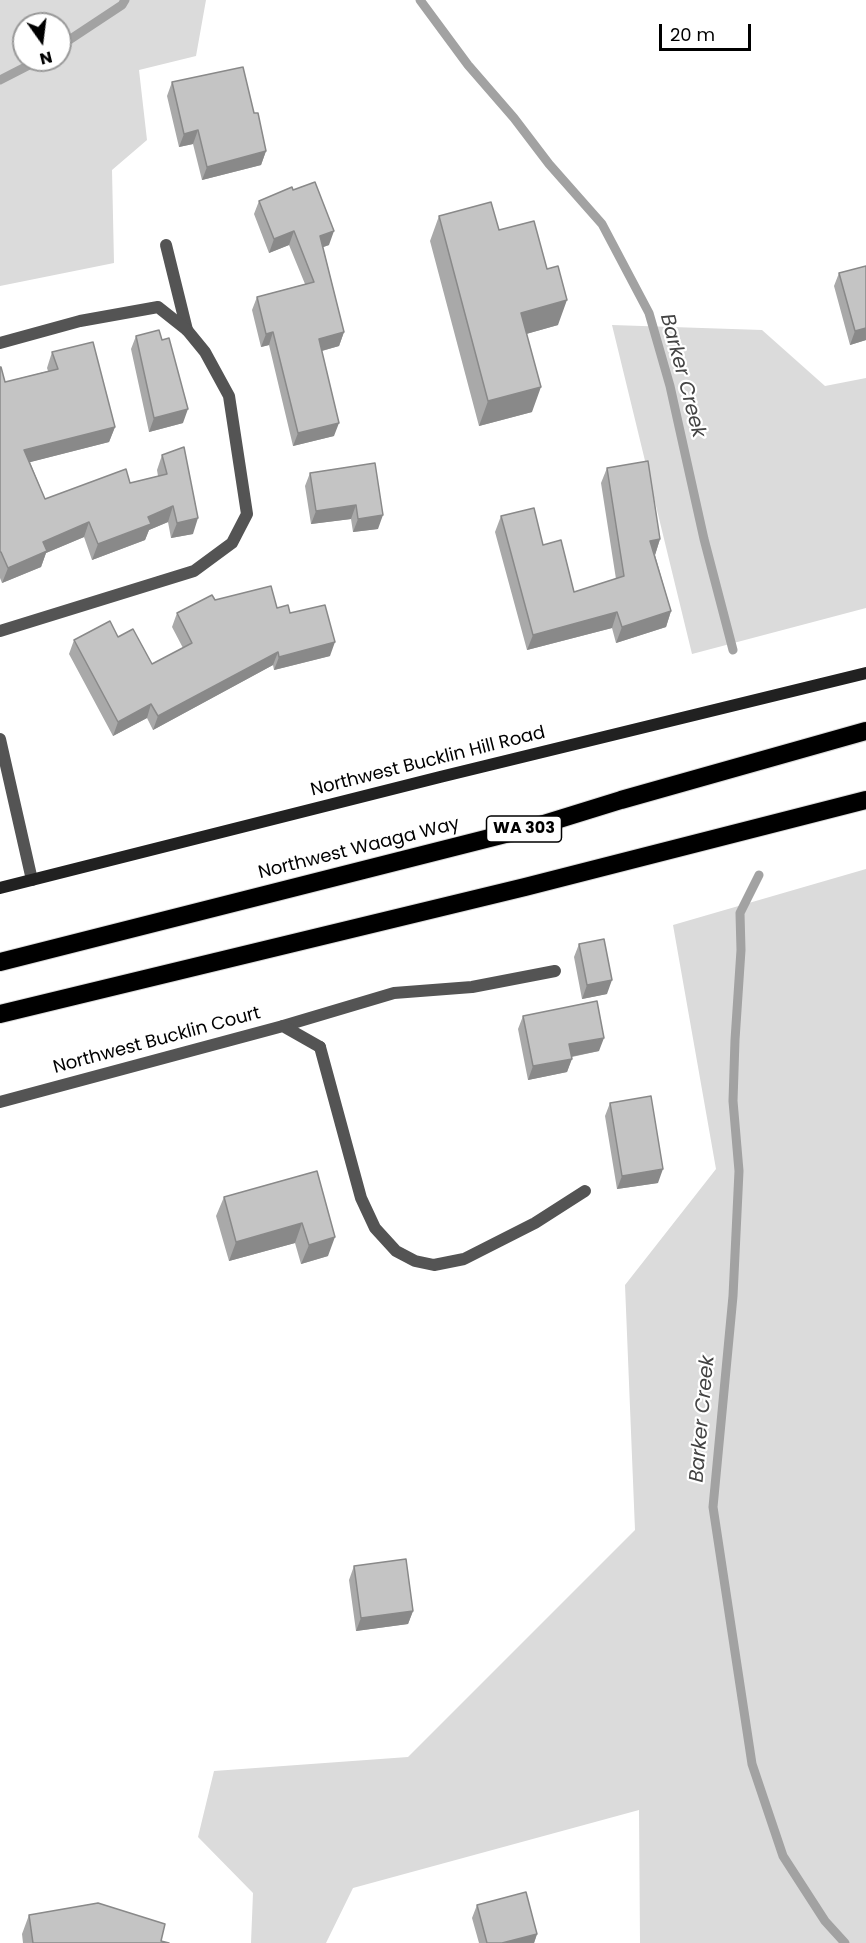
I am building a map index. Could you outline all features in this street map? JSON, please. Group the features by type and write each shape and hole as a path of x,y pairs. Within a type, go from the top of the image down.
{"highway":[{"name":"Northwest Waaga Way","path":"0,962 537,826 866,731"},
{"path":"0,1014 525,887 866,800"}],"main road":[{"name":"Northwest Bucklin Hill Road","path":"0,888 866,673"}],"street":[{"path":"166,244 186,330"},
{"path":"0,343 80,321 158,307 186,330 205,352 229,396 247,514 232,543 194,571 0,631"},
{"path":"0,739 32,880"},
{"path":"283,1026 394,993 472,987 555,971"},
{"name":"Northwest Bucklin Court","path":"0,1102 283,1026 320,1047 361,1198 375,1228 396,1251 416,1261 434,1265 464,1259 535,1223 585,1191"}],"shaded area":[{"path":"0,0 206,0 196,56 139,70 147,140 112,170 114,263 0,286"},
{"path":"612,325 762,330 825,386 866,378 866,608 692,654"},
{"path":"866,869 866,1943 640,1943 639,1810 353,1888 326,1943 251,1943 253,1893 198,1837 214,1771 408,1757 635,1530 625,1285 716,1169 673,925"}],"building":[{"path":"243,67 254,113 258,113 266,151 207,167 198,130 184,134 172,82"},
{"path":"315,182 334,231 320,236 344,332 319,339 339,423 298,433 273,332 266,334 257,297 314,282 294,231 274,239 259,201 292,187 293,190"},
{"path":"491,202 499,230 534,221 547,269 558,266 567,300 521,313 541,387 488,401 439,216"},
{"path":"866,266 866,328 855,331 839,273"},
{"path":"159,330 162,340 169,338 188,409 154,418 136,336"},
{"path":"93,342 115,427 24,450 45,499 126,469 130,483 167,474 162,455 184,447 198,518 177,523 173,506 148,517 151,524 98,544 89,522 43,542 47,551 8,568 0,552 0,367 5,382 58,369 52,352"},
{"path":"648,461 660,539 650,541 671,611 622,627 617,612 533,635 501,516 534,508 543,545 561,540 574,592 624,576 607,468"},
{"path":"375,463 383,515 358,519 356,505 316,511 310,473"},
{"path":"271,586 277,608 288,605 290,613 325,605 335,642 279,657 278,652 158,716 151,704 118,722 74,640 110,621 118,637 133,629 152,664 192,643 177,613 212,595 215,600"},
{"path":"604,939 612,980 587,985 579,944"},
{"path":"597,1001 604,1038 569,1044 572,1059 533,1066 523,1016"},
{"path":"651,1096 663,1169 622,1176 610,1103"},
{"path":"317,1171 335,1237 309,1245 302,1223 236,1242 224,1197"},
{"path":"406,1559 413,1611 361,1618 354,1566"},
{"path":"526,1892 537,1934 502,1943 487,1943 477,1905"},
{"path":"98,1903 165,1924 161,1941 169,1943 33,1943 29,1915"}],"waterway":[{"path":"72,38 122,5 125,0"},
{"name":"Barker Creek","path":"420,0 468,65 514,118 549,164 602,224 649,313 670,386 704,539 733,650"},
{"path":"0,80 16,72"},
{"name":"Barker Creek","path":"759,875 740,913 741,950 733,1101 739,1171 733,1296 713,1507 752,1764 783,1856 825,1921 845,1943"}]}
